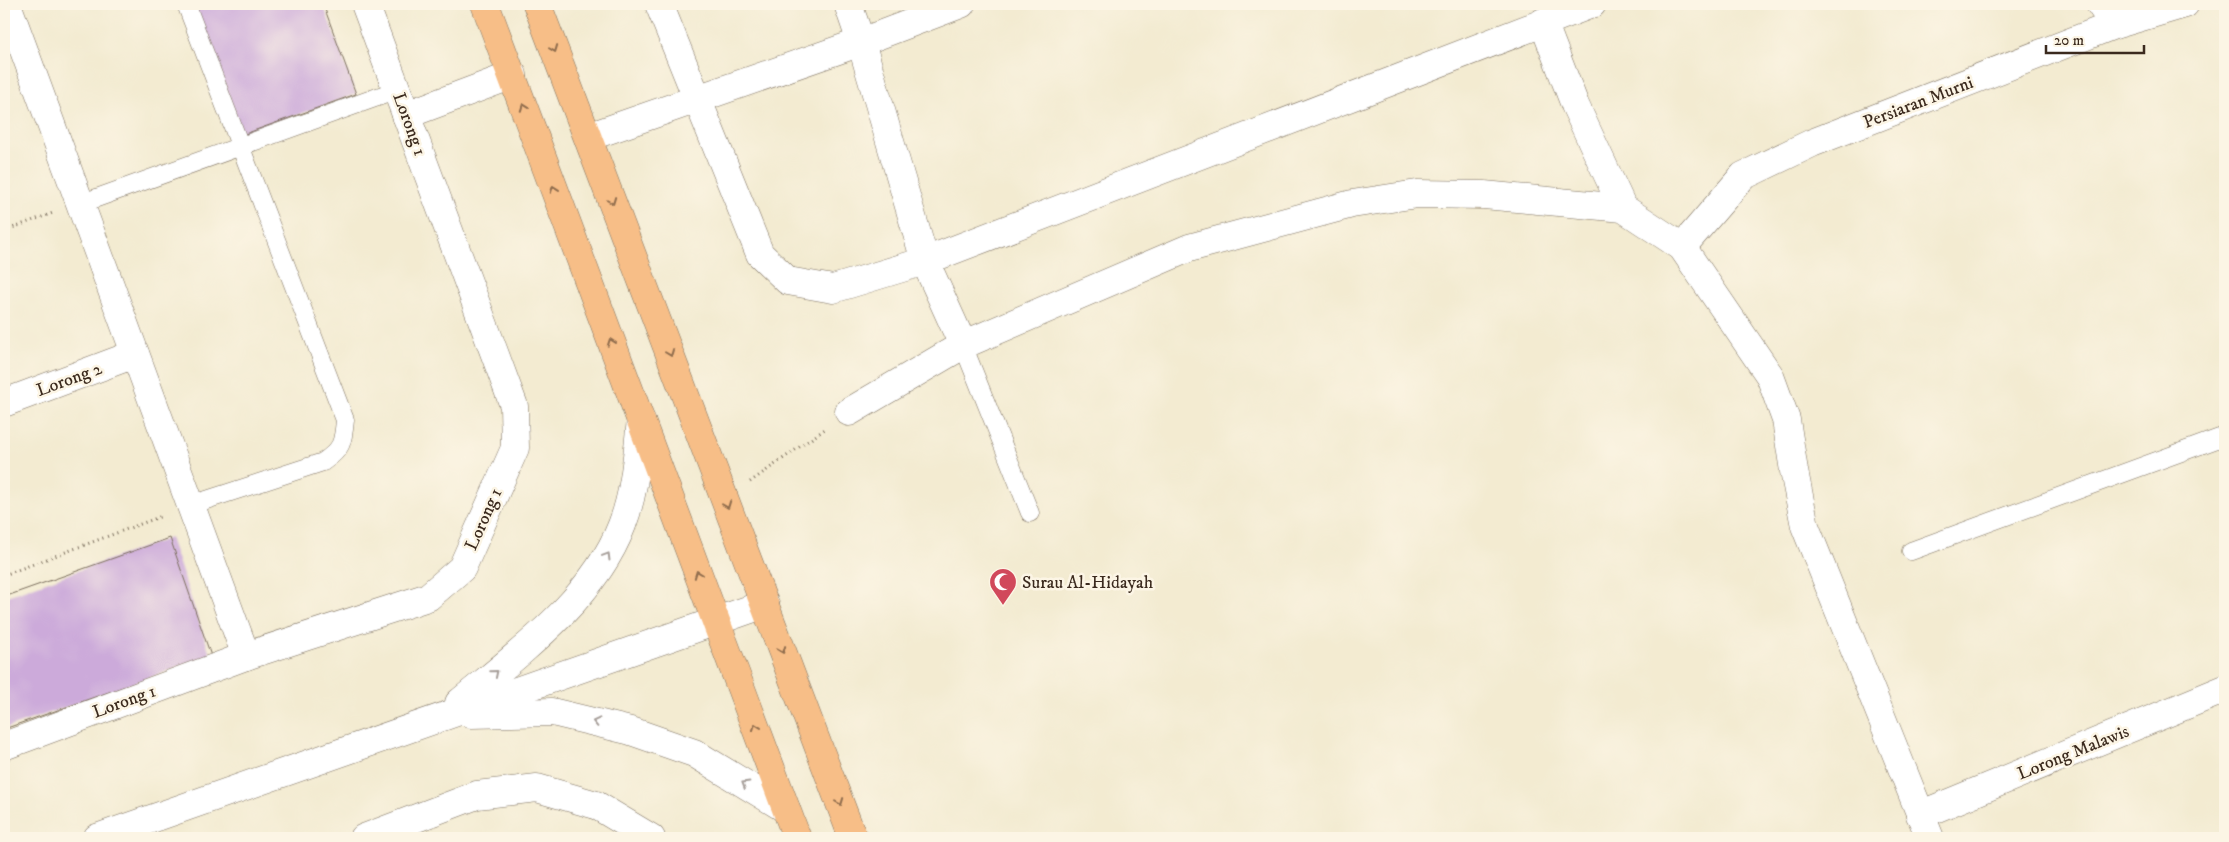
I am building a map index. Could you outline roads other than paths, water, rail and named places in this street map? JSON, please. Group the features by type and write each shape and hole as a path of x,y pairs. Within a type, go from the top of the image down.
{"highway":[{"path":"485,4 797,838"},
{"path":"537,4 854,838"}],"street":[{"path":"7,4 14,56 80,204 246,656"},
{"name":"Lorong 1","path":"4,746 246,656 428,597 462,568 515,448 514,406 365,4"},
{"path":"660,4 760,254 788,281 833,289 925,261 1592,4"},
{"path":"848,4 861,42 925,261 963,345"},
{"path":"588,137 861,42 961,4"},
{"name":"Persiaran Murni","path":"1682,247 1743,176 1812,143 2107,15 2184,4"},
{"path":"1544,22 1575,105 1623,208"},
{"path":"402,102 512,75"},
{"path":"849,412 963,345 1189,248 1352,204 1416,194 1484,195 1623,208 1682,247 1770,376 1786,420 1805,526 1925,826"},
{"name":"Lorong 2","path":"4,403 135,354"},
{"path":"444,715 536,639 589,584 609,554 623,524 635,477 640,420"},
{"path":"97,838 765,604"},
{"name":"Lorong Malawis","path":"1925,826 2225,689"},
{"path":"444,715 552,712 631,731 694,753 786,809"},
{"path":"364,838 477,795 537,788 596,805 651,838"}],"lane":[{"path":"186,4 345,420 344,438 338,452 323,462 191,505"},
{"path":"80,204 241,146 402,102"},
{"path":"963,345 1030,513"},
{"path":"1911,551 2225,436"}],"place":[{"name":"Surau Al-Hidayah","path":"1003,606"}]}
